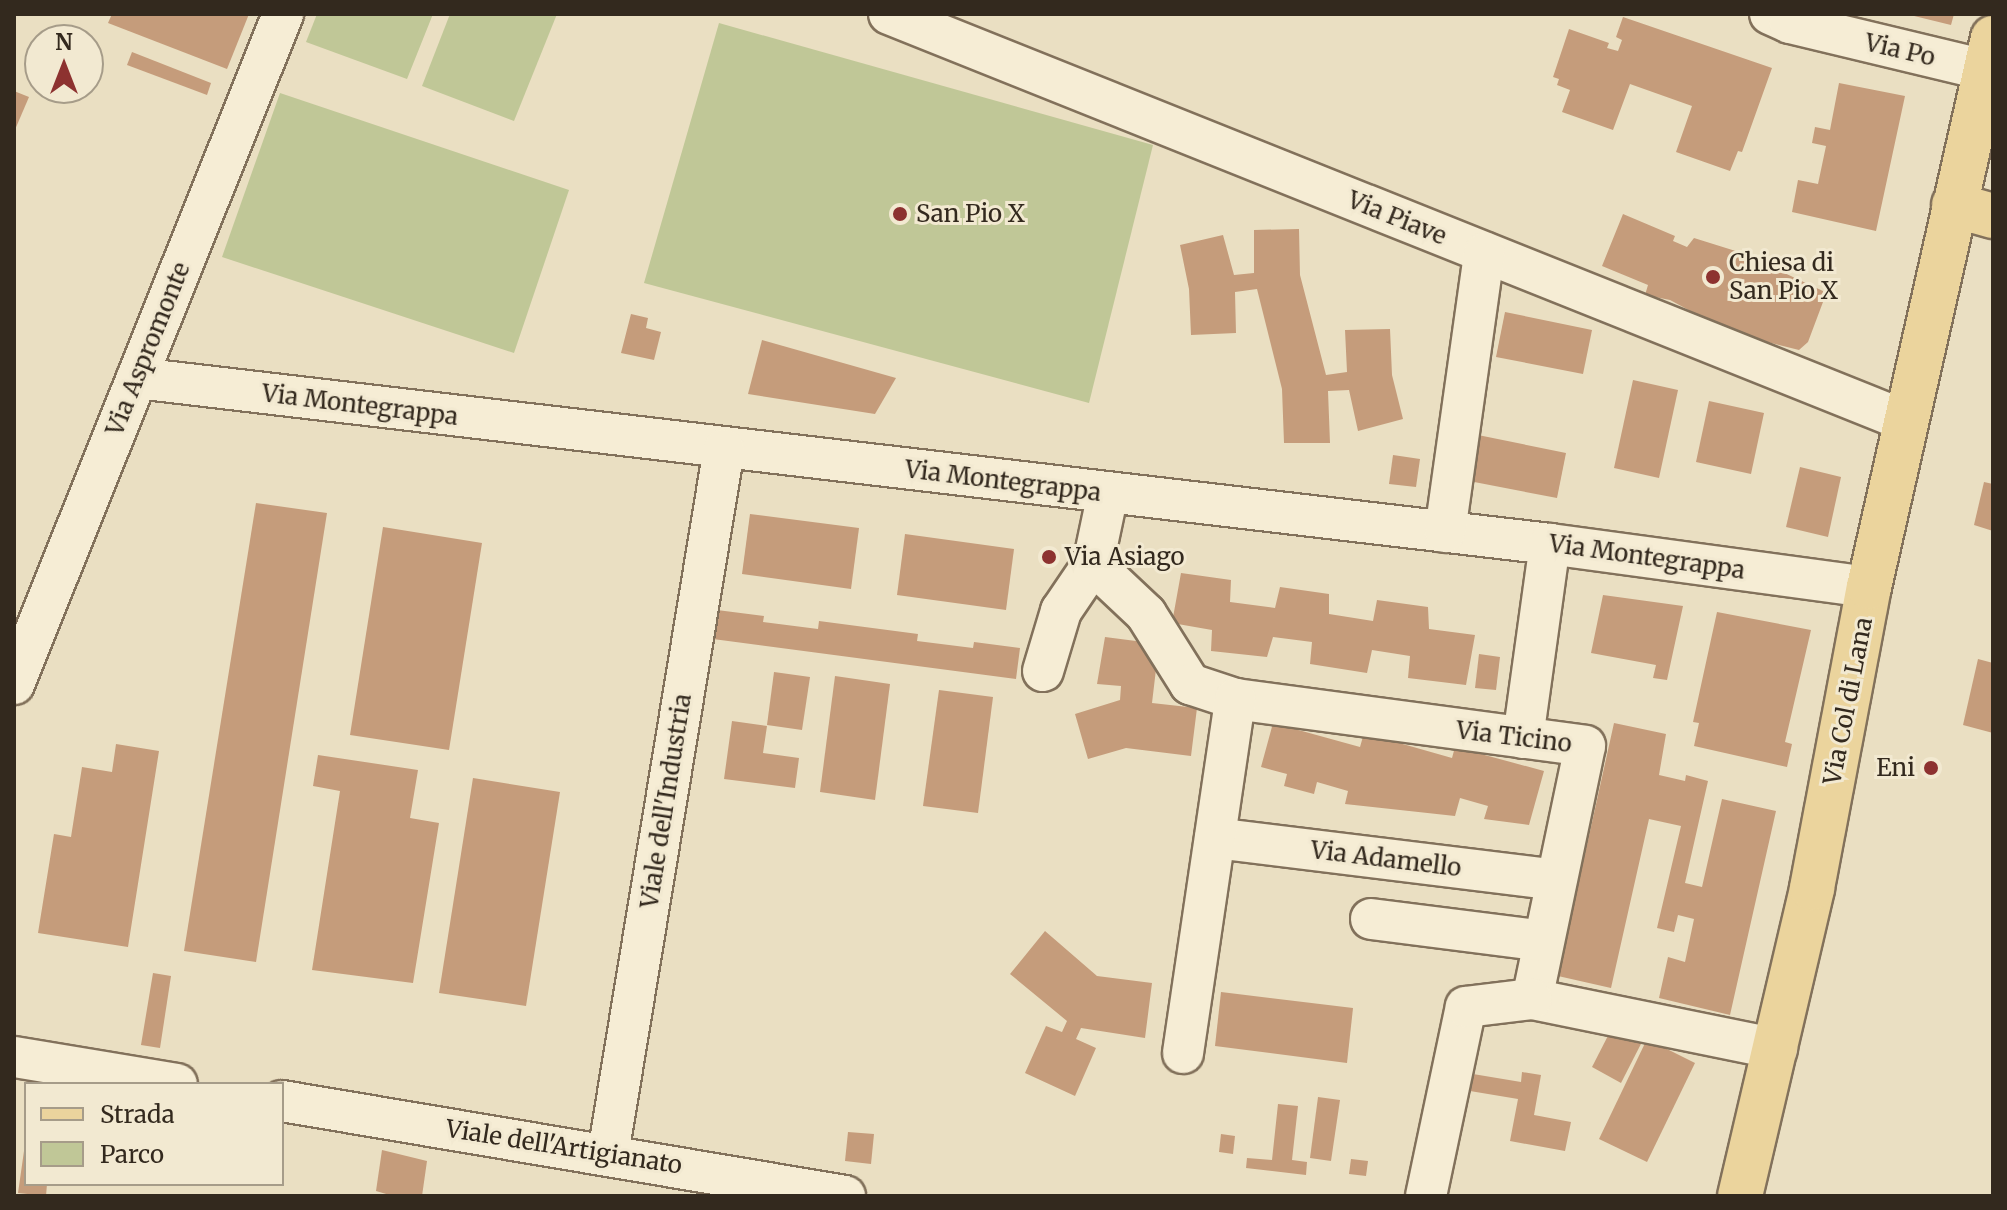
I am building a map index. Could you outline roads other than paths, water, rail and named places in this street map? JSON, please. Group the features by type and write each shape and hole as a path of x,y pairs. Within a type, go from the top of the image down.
{"main road":[{"name":"Via Col di Lana","path":"1740,1196 1777,1049 1812,888 1869,587 1906,421 1974,211 1989,54"}],"street":[{"name":"Via Aspromonte","path":"14,684 283,14"},
{"name":"Via Piave","path":"889,14 1906,421"},
{"name":"Via Po","path":"1770,14 1790,23 1989,54"},
{"path":"1445,532 1484,253"},
{"name":"Via Montegrappa","path":"137,378 1550,544 1869,587"},
{"name":"Viale dell'Industria","path":"608,1154 724,449"},
{"path":"1043,671 1061,611 1093,564 1108,493"},
{"path":"1523,738 1550,544"},
{"name":"Via Ticino","path":"1093,564 1146,614 1190,684 1235,699 1585,746 1532,999"},
{"path":"1183,1053 1235,699"},
{"name":"Via Adamello","path":"1215,838 1556,880"},
{"path":"1371,919 1544,941"},
{"path":"1426,1196 1466,1007 1532,999 1777,1049"},
{"path":"14,1057 165,1082"},
{"name":"Viale dell'Artigianato","path":"284,1101 845,1196"}],"place":[{"name":"San Pio X","path":"900,214"},
{"name":"Chiesa di San Pio X","path":"1713,277"},
{"name":"Via Asiago","path":"1049,557"},
{"name":"Eni","path":"1931,768"}]}
